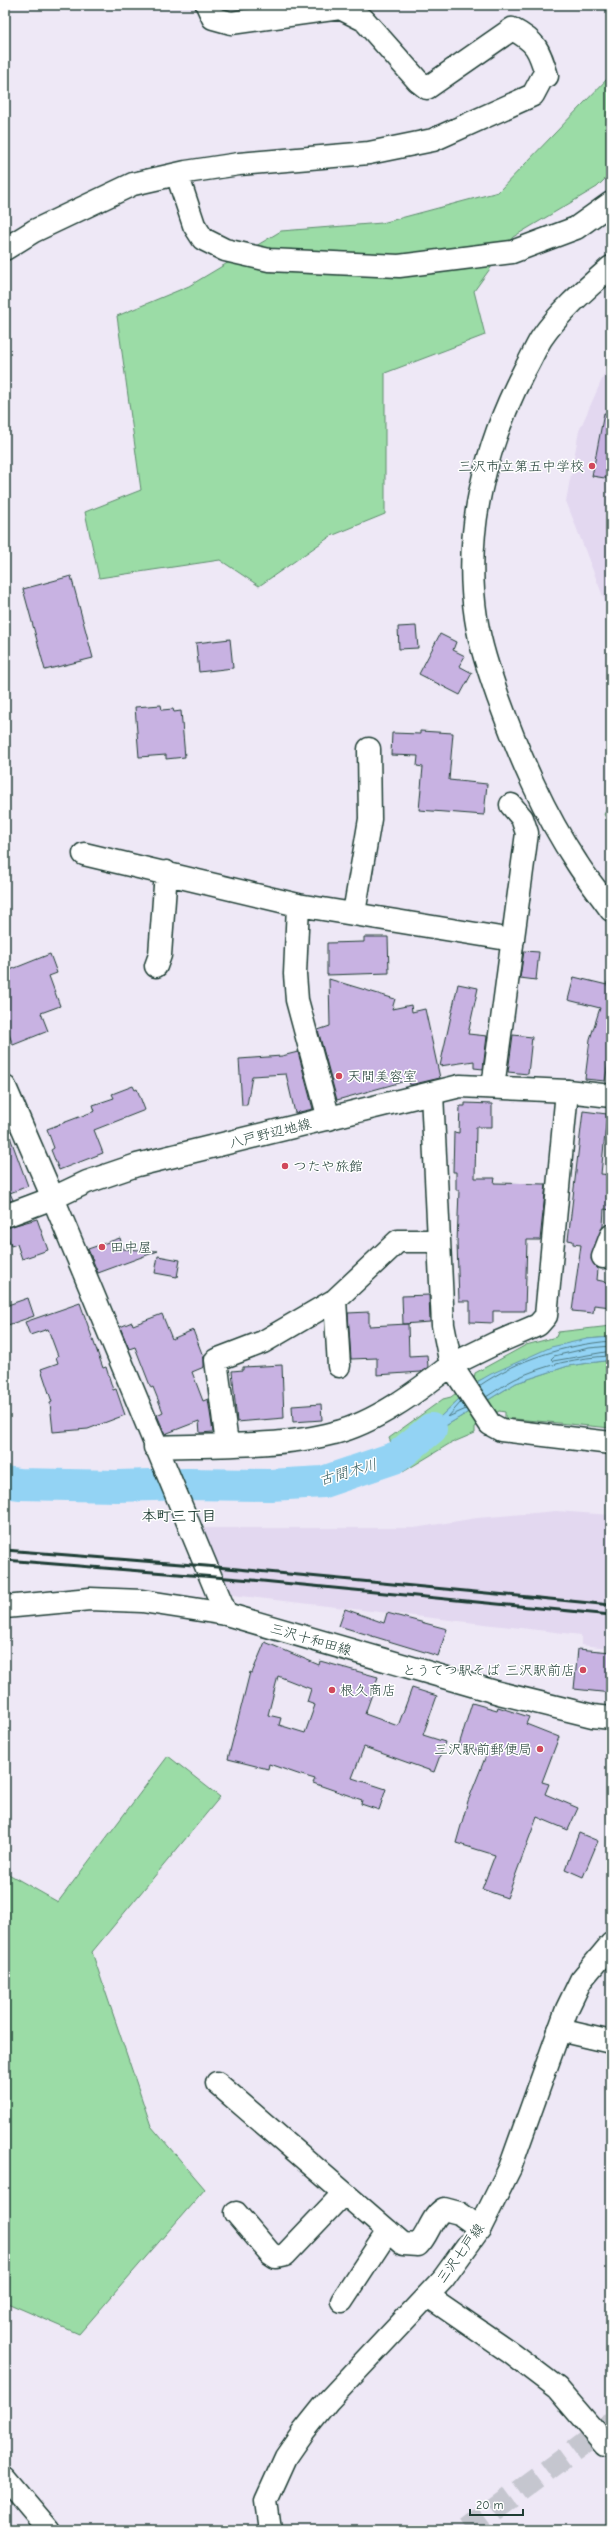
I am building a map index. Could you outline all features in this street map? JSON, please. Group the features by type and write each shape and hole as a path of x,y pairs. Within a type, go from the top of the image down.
{"street":[{"path":"5,249 34,231 133,184 177,174 240,164 369,153 433,140 533,95 542,78 546,76 541,55 530,38 512,29 427,88 418,81 364,20 340,8 231,23 213,18 207,5"},
{"path":"177,174 194,225 203,239 225,250 277,260 399,266 512,252 576,228 611,203"},
{"path":"611,267 575,298 541,339 512,394 492,444 478,498 473,556 476,617 485,660 510,730 543,805 577,863 611,910"},
{"path":"354,913 370,819 369,749"},
{"path":"494,1087 527,833 522,818 512,805"},
{"path":"84,854 166,872 298,905 513,940"},
{"path":"156,966 160,955 166,872"},
{"path":"298,905 295,974 297,1000 329,1119"},
{"name":"八戸野辺地線","path":"5,1216 53,1198 87,1182 137,1165 460,1086 567,1091 611,1096"},
{"path":"5,1087 53,1198 226,1614"},
{"path":"158,1453 227,1444 302,1439 335,1433 377,1415 454,1370 496,1342 538,1325 546,1316 567,1091"},
{"path":"432,1093 443,1326 454,1370 490,1424 501,1430 611,1443"},
{"path":"603,1257 611,1236"},
{"path":"227,1444 216,1360 263,1342 335,1300 398,1242 439,1241"},
{"path":"335,1300 339,1366"},
{"name":"三沢十和田線","path":"5,1606 90,1599 142,1601 226,1614 499,1693 593,1716 611,1718"},
{"name":"三沢七戸線","path":"270,2530 266,2501 286,2457 304,2430 328,2401 443,2279 480,2228 510,2168 559,2030 581,1980 611,1944"},
{"path":"559,2030 611,2042"},
{"path":"217,2084 343,2194 403,2244 418,2245 425,2238 437,2213 444,2208 460,2213 480,2228"},
{"path":"236,2213 270,2253 276,2257 285,2256 343,2194"},
{"path":"342,2301 388,2231"},
{"path":"428,2296 511,2352 557,2388 606,2445 611,2441"},
{"path":"5,2478 49,2530"}],"shaded area":[{"name":"三沢市立第五中学校","path":"611,364 611,617 566,501 579,431 607,368"},
{"path":"556,1511 611,1515 611,1648 581,1645 581,1635 232,1595 202,1528 414,1528 477,1518"}],"green space":[{"path":"611,75 611,173 597,187 513,237 474,291 485,335 385,373 385,514 331,536 259,586 220,560 99,578 85,512 141,490 117,316 189,286 281,231 382,223 498,192"},
{"path":"611,805 611,829 604,814"},
{"path":"611,1326 611,1337 587,1339 478,1381 439,1418 420,1427 395,1453 389,1438 443,1399 451,1397 474,1379 475,1373 526,1345 556,1337 558,1332"},
{"path":"611,1360 611,1428 505,1418 505,1412 499,1411 475,1427 475,1433 449,1444 403,1472 398,1460 424,1439 516,1383 568,1366"},
{"path":"168,1756 220,1797 92,1952 151,2126 205,2189 79,2334 5,2302 5,1872 58,1902"}],"water":[{"path":"611,1337 611,1360 568,1366 516,1383 424,1439 398,1460 395,1453 420,1426 439,1418 477,1382 491,1374 551,1347 587,1339"}],"building":[{"path":"604,413 611,414 611,479 592,476"},
{"path":"71,576 93,658 45,670 23,589"},
{"path":"416,626 418,648 399,649 398,627"},
{"path":"440,634 456,642 453,650 465,656 459,666 472,673 460,695 419,674"},
{"path":"230,639 233,668 199,672 196,643"},
{"path":"161,705 162,710 173,709 174,712 181,711 185,757 166,759 166,755 139,757 135,707"},
{"path":"420,731 453,733 449,780 487,784 484,815 419,810 423,767 417,766 418,756 391,755 392,733 420,734"},
{"path":"364,937 388,937 389,973 327,975 327,943 364,942"},
{"path":"524,951 539,952 536,980 520,978"},
{"path":"50,954 57,973 49,976 60,1006 41,1013 48,1031 13,1045 5,1024 5,972"},
{"path":"574,977 607,985 607,982 611,983 611,1046 605,1081 585,1079 590,1039 600,1008 568,1000"},
{"path":"329,979 395,999 392,1009 411,1005 412,1012 425,1009 440,1078 410,1085 409,1080 337,1100 318,1030 330,1026"},
{"path":"458,984 478,988 468,1034 487,1036 483,1069 474,1068 474,1061 440,1066"},
{"path":"513,1035 532,1037 528,1074 508,1072"},
{"path":"298,1052 313,1109 295,1113 286,1074 252,1076 247,1105 242,1105 239,1059 282,1056"},
{"path":"133,1086 135,1090 137,1089 145,1110 94,1130 103,1153 59,1170 51,1150 54,1148 47,1129 95,1111 93,1105 114,1098 112,1094"},
{"path":"465,1103 492,1104 492,1127 476,1127 475,1178 495,1178 494,1183 546,1184 540,1240 527,1240 525,1311 493,1311 493,1323 470,1322 470,1301 459,1301 457,1243 459,1190 456,1190 456,1172 453,1172 454,1132 459,1133 460,1106 465,1106"},
{"path":"583,1111 607,1114 601,1174 611,1175 611,1210 604,1209 603,1226 591,1259 598,1269 597,1280 611,1283 611,1307 594,1305 593,1313 572,1311 581,1245 573,1244 573,1241 568,1240"},
{"path":"6,1126 28,1186 10,1193 13,1200 5,1203"},
{"path":"37,1219 48,1250 22,1259 17,1244 11,1246 5,1228"},
{"path":"120,1238 123,1249 158,1251 98,1273 88,1249"},
{"path":"158,1256 180,1260 177,1277 155,1273"},
{"path":"429,1295 430,1322 403,1324 402,1296"},
{"path":"28,1298 34,1316 5,1326 5,1306"},
{"path":"80,1303 103,1368 106,1367 113,1390 116,1389 125,1415 88,1429 53,1432 50,1403 52,1402 41,1369 58,1363 56,1357 58,1356 48,1329 30,1335 25,1322"},
{"path":"369,1312 369,1326 408,1324 409,1356 427,1355 428,1367 421,1372 377,1375 377,1358 351,1359 348,1313"},
{"path":"162,1314 172,1339 193,1330 204,1359 204,1367 192,1372 203,1401 208,1399 213,1432 200,1433 199,1421 165,1434 157,1415 163,1412 153,1387 151,1388 135,1347 129,1349 120,1327 132,1322 133,1325"},
{"path":"282,1365 284,1418 237,1422 232,1371 243,1370 243,1367"},
{"path":"321,1404 322,1420 293,1422 292,1406"},
{"path":"345,1609 384,1623 387,1613 447,1629 438,1656 339,1626"},
{"path":"265,1642 319,1665 320,1661 378,1677 365,1714 398,1726 412,1688 437,1696 423,1735 445,1742 434,1772 364,1747 352,1778 386,1789 379,1810 361,1804 362,1800 313,1783 315,1779 269,1764 268,1769 228,1759 250,1672 252,1673","holes":["278,1676 311,1689 307,1702 315,1705 305,1733 279,1725 281,1718 268,1715"]},
{"path":"578,1649 611,1652 611,1693 574,1689"},
{"path":"472,1703 497,1710 498,1707 529,1717 526,1724 559,1737 542,1782 549,1784 545,1794 578,1808 568,1830 537,1817 507,1898 482,1889 495,1855 456,1843 468,1801 487,1753 459,1745"},
{"path":"579,1833 598,1841 583,1877 565,1869"}],"waterway":[{"name":"古間木川","path":"5,1482 19,1484 117,1486 187,1484 270,1485 323,1482 397,1457 431,1429"}],"tunnel":[{"path":"467,2530 611,2423"}],"railway":[{"path":"5,1550 206,1566 611,1605"},
{"path":"5,1560 252,1580 611,1615"}],"place":[{"name":"三沢市立第五中学校","path":"592,466"},
{"name":"天間美容室","path":"339,1076"},
{"name":"つたや旅館","path":"285,1166"},
{"name":"田中屋","path":"102,1247"},
{"name":"とうてつ駅そば 三沢駅前店","path":"583,1670"},
{"name":"根久商店","path":"332,1690"},
{"name":"三沢駅前郵便局","path":"540,1749"}],"district":[{"name":"本町三丁目","path":"179,1516"}]}
